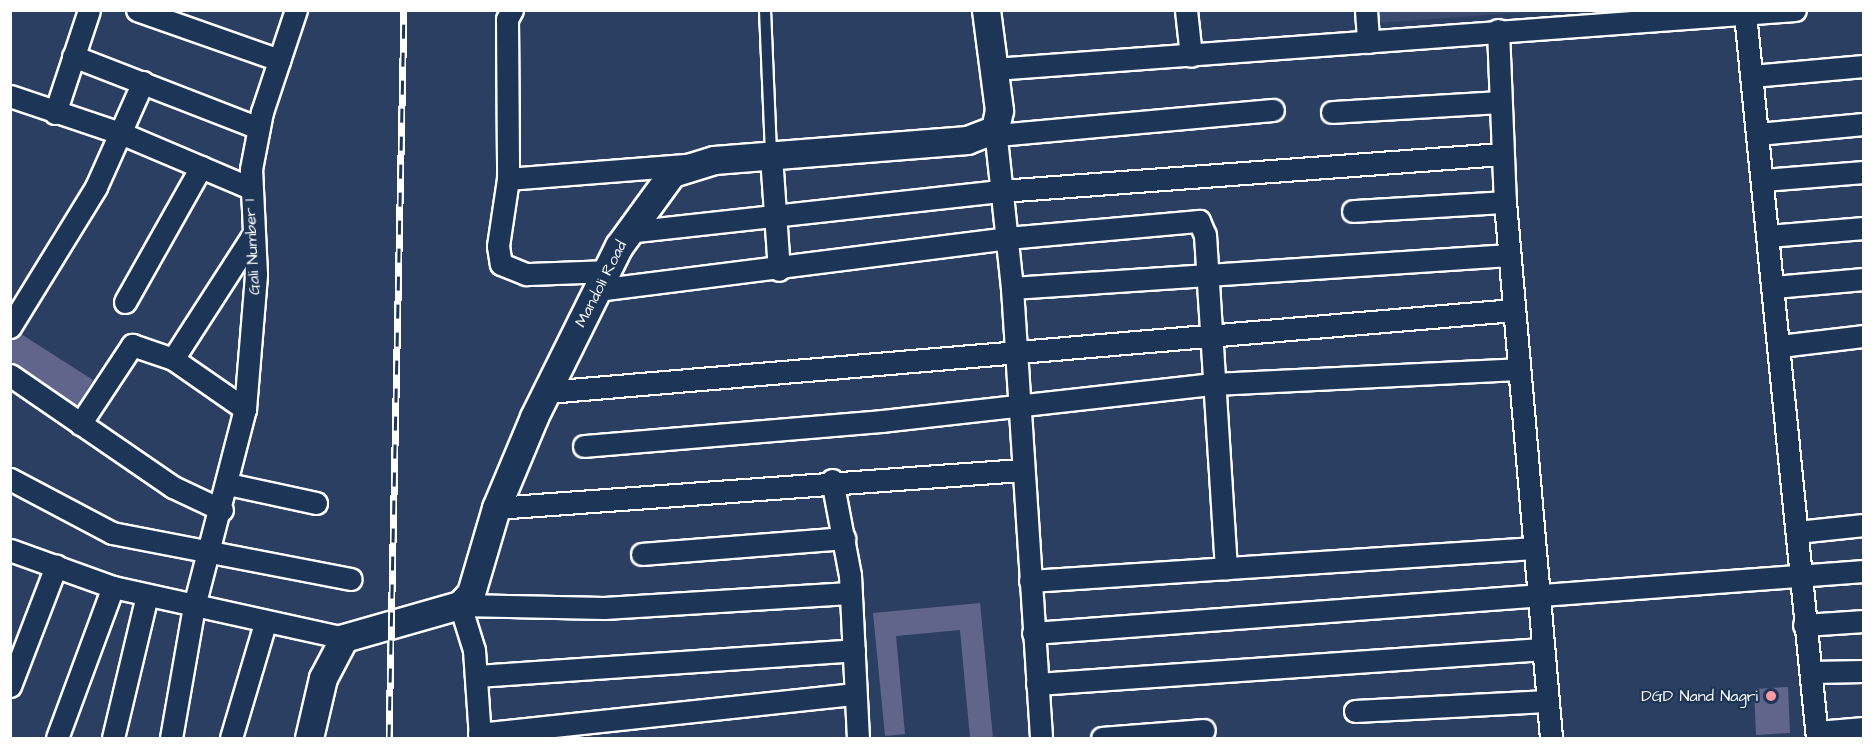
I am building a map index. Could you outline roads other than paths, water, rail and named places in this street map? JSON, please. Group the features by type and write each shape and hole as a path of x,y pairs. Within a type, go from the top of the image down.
{"street":[{"path":"55,113 88,10"},
{"path":"137,10 279,60"},
{"name":"Gali Number 1","path":"171,738 194,606 222,510 245,409 253,343 250,188 259,128 296,10"},
{"path":"512,10 507,19 508,179 498,246 508,271 602,281 779,270 1007,238 1199,221 1205,235 1205,275 1226,568"},
{"path":"986,10 993,69 1001,191 1012,288 1021,470 1041,738"},
{"path":"1185,10 1191,56"},
{"path":"1366,10 1368,42"},
{"path":"993,69 1191,56 1664,17 1795,10"},
{"path":"1745,14 1780,346 1804,625 1817,735 1863,728"},
{"path":"1498,30 1497,102 1551,738"},
{"path":"74,56 259,128"},
{"path":"1752,76 1863,66"},
{"path":"10,327 123,134 143,82"},
{"path":"10,96 123,134 250,188"},
{"path":"1332,112 1497,102"},
{"path":"508,179 967,140 996,132 1273,110"},
{"path":"1758,134 1863,124"},
{"path":"628,232 775,220 1001,191 1501,153"},
{"path":"771,156 779,270"},
{"name":"Mandoli Road","path":"454,607 471,593 495,508 547,392 602,281 628,232 672,173 688,165"},
{"path":"125,302 201,167"},
{"path":"1763,180 1863,172"},
{"path":"1353,211 1505,201"},
{"path":"1768,236 1863,228"},
{"path":"173,359 251,238"},
{"path":"1012,288 1509,255"},
{"path":"1774,287 1863,279"},
{"path":"547,392 1016,354 1210,332 1513,310"},
{"path":"1780,346 1863,336"},
{"path":"80,424 132,345 173,359 245,409"},
{"path":"584,446 882,421 1017,403 1214,384 1518,369"},
{"path":"10,375 173,487 222,510"},
{"path":"495,508 832,480 1021,470"},
{"path":"10,479 112,533 211,550 351,579"},
{"path":"832,480 844,538 850,593 858,738"},
{"path":"228,484 316,503"},
{"path":"1797,532 1863,525"},
{"path":"642,554 844,538"},
{"path":"1030,581 1534,548"},
{"path":"10,550 113,587 265,623 344,638 454,607 604,608 850,593"},
{"path":"10,686 57,566"},
{"path":"1033,633 1863,571"},
{"path":"57,738 113,587"},
{"path":"113,738 147,595"},
{"path":"454,607 477,676 480,736 855,694"},
{"path":"1804,625 1863,621"},
{"path":"231,738 265,623"},
{"path":"309,738 323,678 344,638"},
{"path":"1037,684 1543,649"},
{"path":"477,676 854,650"},
{"path":"1811,672 1863,671"},
{"path":"1355,711 1547,701"},
{"path":"1102,738 1204,730"}],"lane":[{"path":"765,10 771,156"}],"railway":[{"path":"389,738 404,10"}],"place":[{"name":"DGD Nand Nagri","path":"1771,696"}]}
